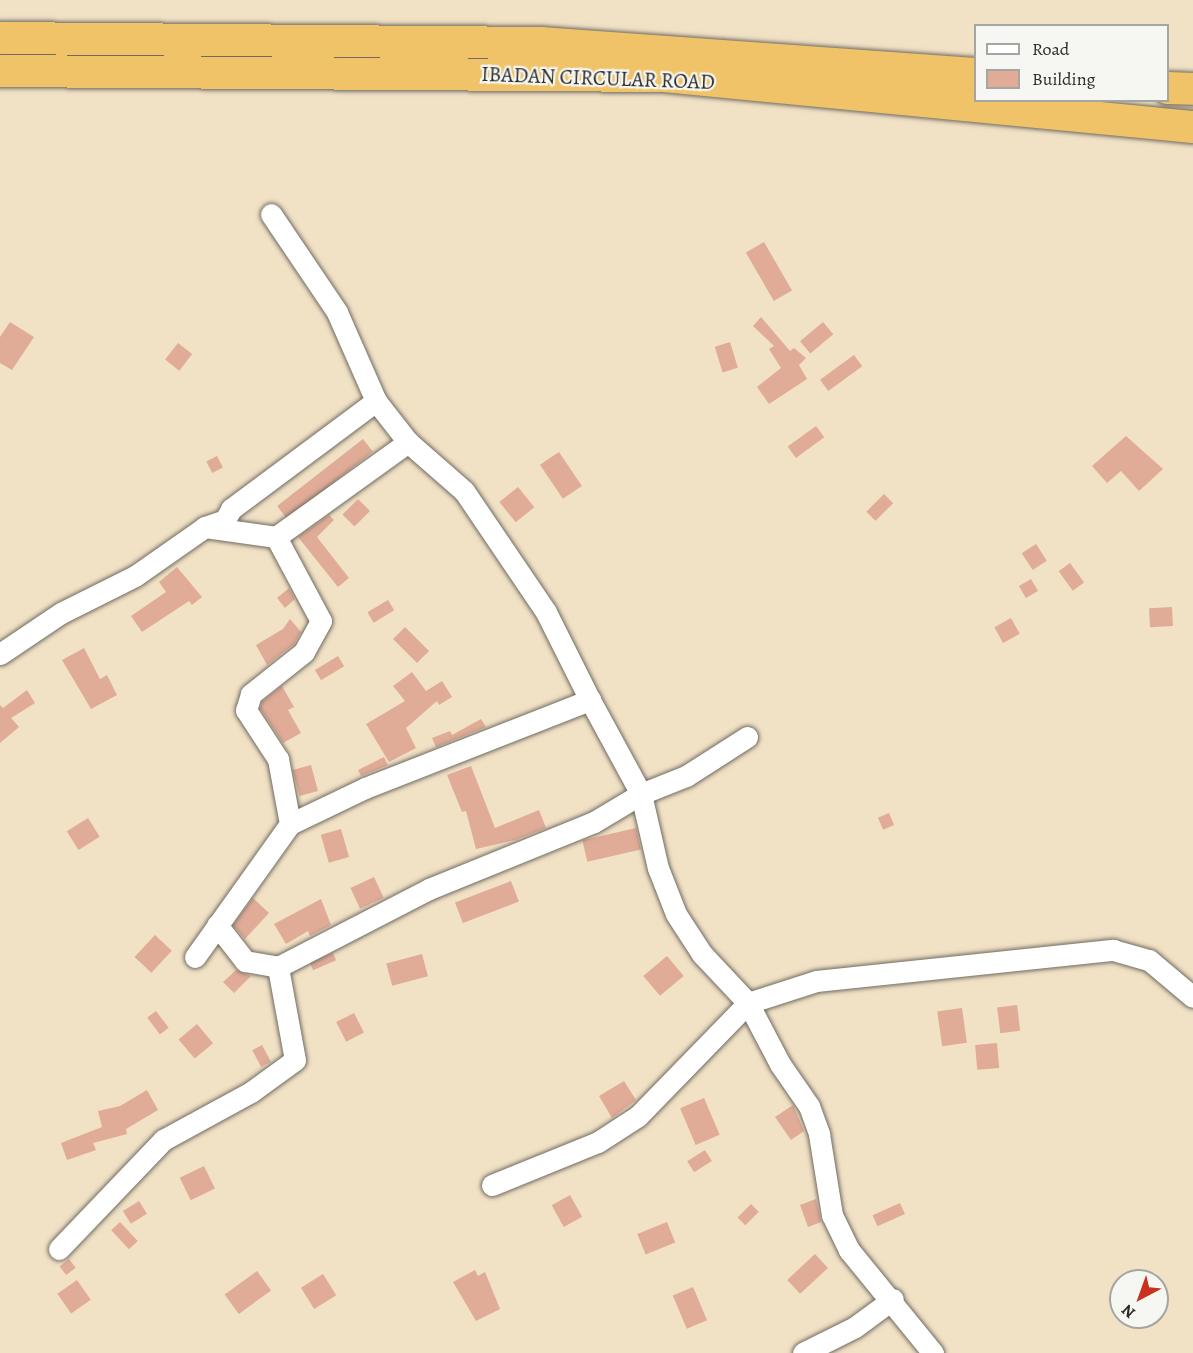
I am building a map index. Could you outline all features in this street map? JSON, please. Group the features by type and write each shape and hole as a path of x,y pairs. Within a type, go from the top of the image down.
{"highway":[{"name":"IBADAN CIRCULAR ROAD","path":"0,38 542,43 974,74"},
{"name":"IBADAN CIRCULAR ROAD","path":"0,71 664,76 1193,127"},
{"path":"1169,88 1193,89"}],"street":[{"path":"271,213 337,312 375,401 408,442 464,491 546,612 641,794 658,868 676,914 702,954 748,1003 780,1064 809,1106 819,1134 832,1215 849,1250 893,1299 933,1353"},
{"path":"0,654 61,613 135,576 205,527 225,520 231,510 375,401"},
{"path":"205,527 276,537 408,442"},
{"path":"276,537 321,621 303,652 251,694 246,710 278,759 290,824"},
{"path":"195,957 290,824 365,788 590,700"},
{"path":"217,925 245,961 278,967 429,889 594,822 641,794 686,776 747,737"},
{"path":"492,1185 598,1142 638,1116 748,1003 816,981 1113,950 1134,953 1149,960 1193,997"},
{"path":"59,1249 164,1140 251,1092 295,1060 278,967"},
{"path":"803,1353 855,1327 893,1299"}],"building":[{"path":"764,242 792,290 774,301 746,252"},
{"path":"761,317 790,351 794,348 806,358 799,365 807,379 769,404 757,387 781,368 769,349 774,346 753,326"},
{"path":"10,322 34,337 12,370 0,363 0,337"},
{"path":"823,322 833,334 810,354 800,341"},
{"path":"730,342 738,368 723,372 715,347"},
{"path":"178,343 192,354 179,371 165,360"},
{"path":"854,355 862,366 828,391 820,380"},
{"path":"816,426 824,437 796,458 788,447"},
{"path":"1126,436 1163,469 1139,491 1121,471 1107,483 1092,466"},
{"path":"363,439 373,452 287,519 277,506"},
{"path":"559,452 582,486 563,499 540,465"},
{"path":"217,456 223,468 212,473 206,461"},
{"path":"518,487 534,507 516,522 499,502"},
{"path":"884,494 893,503 876,521 866,512"},
{"path":"358,499 370,511 354,527 342,515"},
{"path":"329,515 334,520 317,537 349,578 338,587 298,537"},
{"path":"1036,544 1047,561 1033,570 1022,553"},
{"path":"1070,563 1084,582 1073,591 1059,571"},
{"path":"177,567 202,597 192,605 189,601 142,632 131,616 166,592 159,582"},
{"path":"1031,579 1038,591 1026,598 1019,586"},
{"path":"289,588 295,599 285,608 277,598"},
{"path":"388,600 394,610 374,623 367,612"},
{"path":"1172,607 1173,626 1150,627 1149,608"},
{"path":"1011,618 1020,634 1003,643 994,627"},
{"path":"290,619 301,632 294,644 267,665 256,645 283,629"},
{"path":"405,627 429,651 417,663 393,639"},
{"path":"84,648 100,679 107,675 117,695 91,709 62,660"},
{"path":"338,656 344,666 321,680 315,670"},
{"path":"412,672 426,691 442,681 452,697 439,705 437,701 406,728 416,748 389,762 366,724 405,701 393,686"},
{"path":"282,686 294,707 288,710 301,733 283,743 260,708 262,702"},
{"path":"27,690 35,703 11,718 19,727 0,743 0,705 3,708"},
{"path":"481,719 486,727 436,747 432,738 450,731 452,735"},
{"path":"384,757 388,765 361,776 358,770"},
{"path":"311,765 318,791 300,796 293,770"},
{"path":"471,766 495,828 539,810 546,828 515,840 476,849 466,811 462,812 447,775"},
{"path":"889,813 894,825 883,830 878,818"},
{"path":"88,818 100,837 78,850 67,831"},
{"path":"636,828 641,849 587,862 582,840"},
{"path":"341,829 349,857 329,863 321,835"},
{"path":"374,877 384,898 360,909 350,888"},
{"path":"511,881 519,902 463,923 455,903"},
{"path":"253,898 269,913 245,939 233,925"},
{"path":"321,899 331,925 310,936 308,931 286,944 274,924"},
{"path":"155,935 172,951 151,973 135,957"},
{"path":"333,953 336,960 313,970 310,963"},
{"path":"422,954 428,976 392,986 386,964"},
{"path":"667,956 684,976 660,996 643,976"},
{"path":"236,970 251,976 234,993 223,982"},
{"path":"1017,1005 1020,1031 1000,1033 997,1007"},
{"path":"962,1008 967,1043 942,1046 937,1011"},
{"path":"156,1011 169,1028 160,1034 147,1018"},
{"path":"354,1013 364,1033 346,1042 336,1022"},
{"path":"197,1024 213,1043 195,1059 179,1039"},
{"path":"997,1043 999,1068 977,1070 975,1045"},
{"path":"262,1045 271,1062 261,1067 252,1050"},
{"path":"624,1081 636,1100 612,1118 599,1096"},
{"path":"147,1090 158,1110 126,1129 127,1134 93,1143 96,1150 67,1160 61,1143 102,1127 98,1111 120,1106"},
{"path":"704,1098 720,1135 696,1145 680,1108"},
{"path":"793,1105 804,1131 791,1140 775,1117"},
{"path":"705,1150 712,1161 694,1172 687,1161"},
{"path":"204,1166 215,1188 191,1200 180,1178"},
{"path":"570,1195 582,1217 564,1227 552,1205"},
{"path":"816,1199 821,1222 808,1227 800,1205"},
{"path":"139,1201 147,1214 131,1224 123,1211"},
{"path":"900,1203 905,1214 877,1226 873,1215"},
{"path":"751,1204 759,1212 745,1225 738,1217"},
{"path":"120,1222 138,1241 129,1249 111,1230"},
{"path":"667,1222 675,1242 646,1254 637,1234"},
{"path":"815,1254 828,1268 800,1294 787,1280"},
{"path":"69,1259 76,1268 66,1275 60,1266"},
{"path":"475,1270 478,1276 485,1272 500,1309 476,1321 453,1282"},
{"path":"257,1271 271,1290 239,1314 225,1295"},
{"path":"323,1274 336,1295 314,1309 301,1288"},
{"path":"77,1280 91,1300 71,1313 57,1294"},
{"path":"693,1287 707,1320 687,1329 673,1296"}]}
